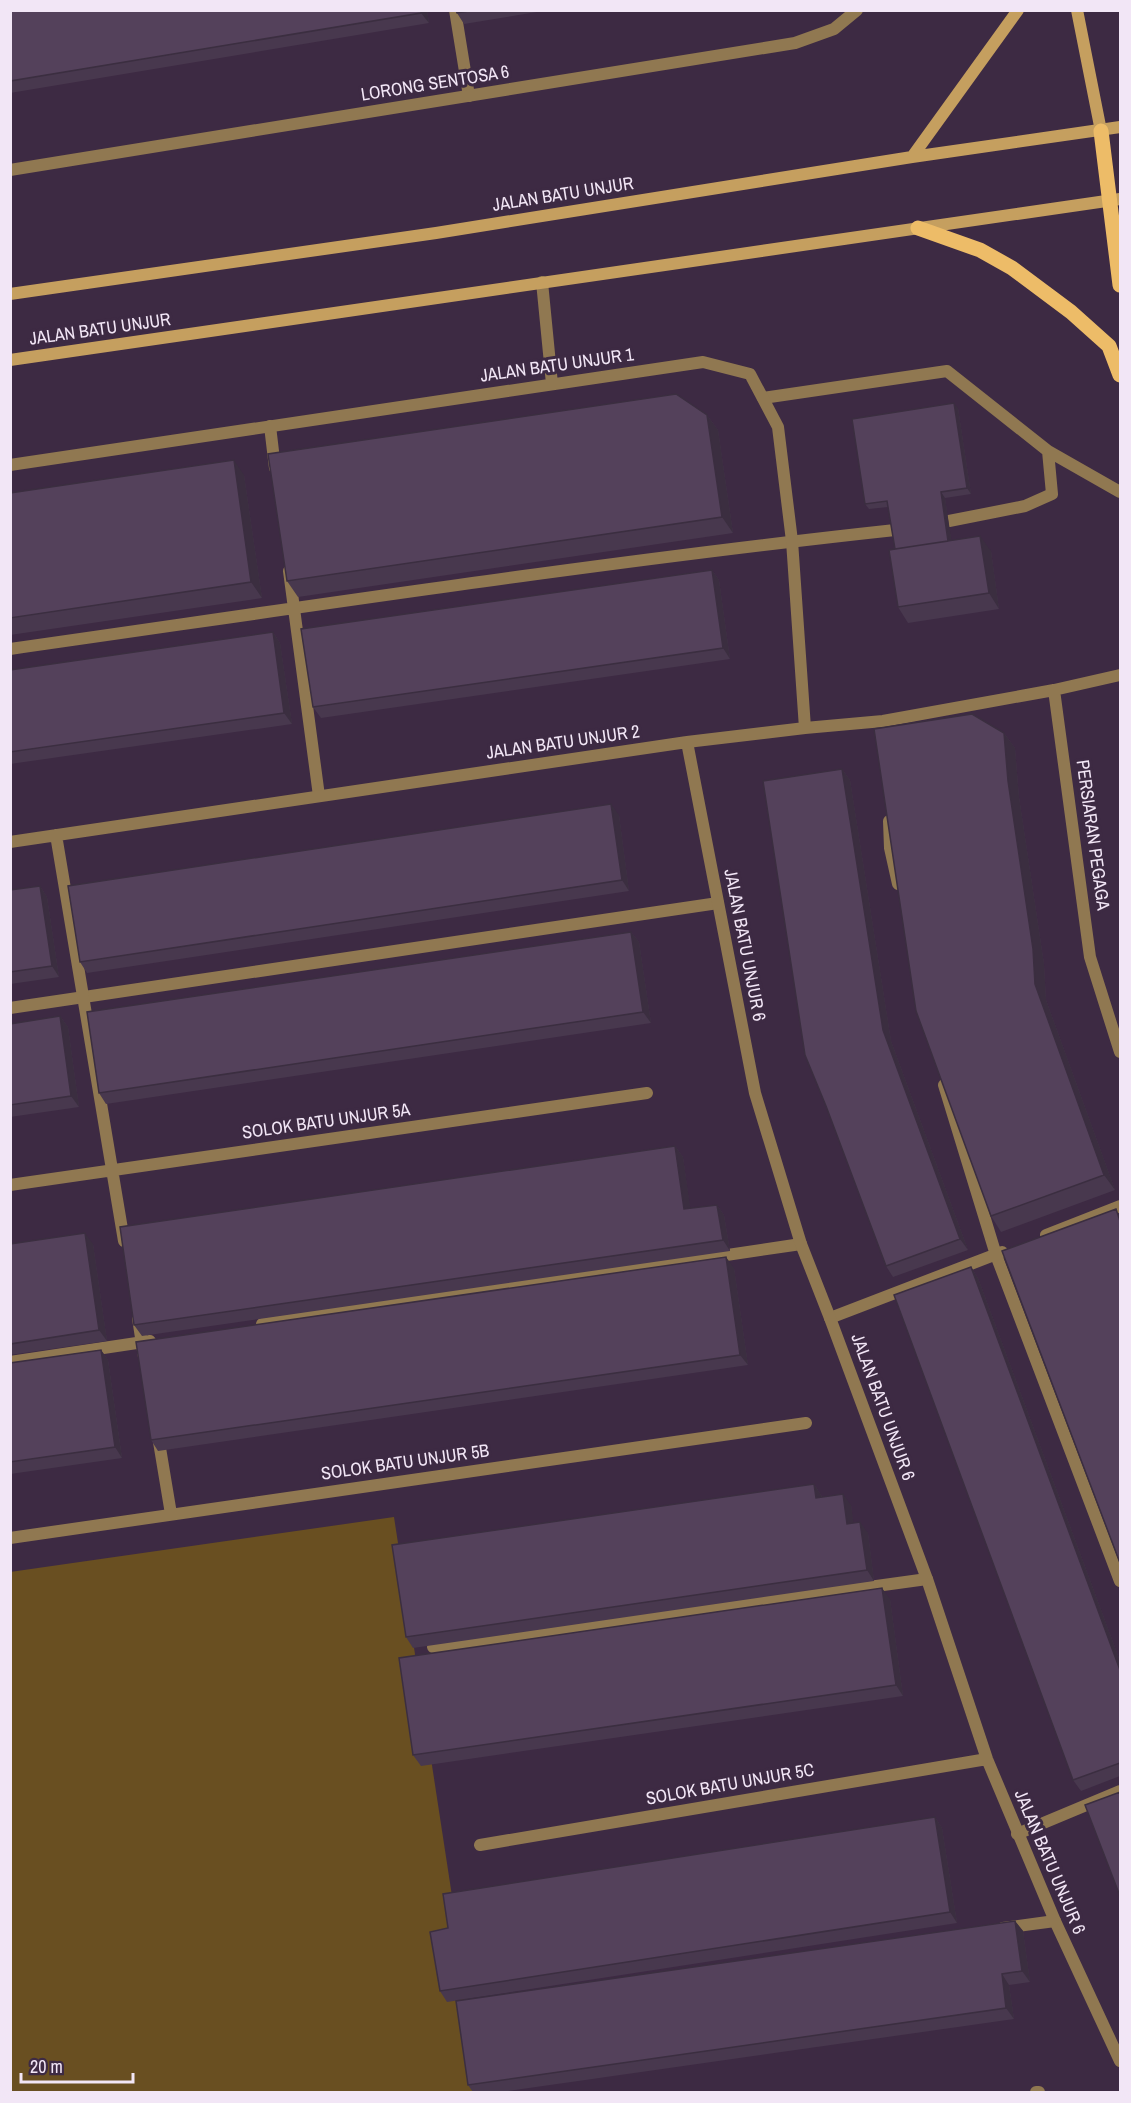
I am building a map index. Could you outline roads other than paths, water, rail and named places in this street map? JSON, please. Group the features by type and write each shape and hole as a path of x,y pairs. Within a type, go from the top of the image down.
{"main road":[{"path":"912,157 1018,10"},
{"path":"1077,10 1116,200 1120,285"},
{"name":"JALAN BATU UNJUR","path":"10,294 424,234 912,157 1120,127"},
{"name":"JALAN BATU UNJUR","path":"10,360 1116,200"},
{"path":"918,228 980,249 1012,268 1071,312 1108,346 1120,375"}],"street":[{"path":"455,10 469,96"},
{"name":"LORONG SENTOSA 6","path":"10,170 795,43 834,28 857,10"},
{"path":"542,282 552,384"},
{"name":"JALAN BATU UNJUR 1","path":"10,465 703,362 750,374 778,427 792,541 805,728"},
{"path":"763,398 947,371 1048,451 1120,492"},
{"path":"270,426 277,483"},
{"path":"949,521 1025,506 1052,494 1048,451"},
{"path":"10,650 792,541 895,530"},
{"path":"288,563 319,796"},
{"name":"JALAN BATU UNJUR 2","path":"10,842 687,742 805,728 883,726 1120,675"},
{"name":"PERSIARAN PEGAGA","path":"1054,690 1090,957 1120,1052"},
{"name":"JALAN BATU UNJUR 6","path":"687,742 755,1093 801,1244 927,1579 987,1759 1055,1921 1120,2061"},
{"path":"888,813 890,848 900,894"},
{"path":"56,835 126,1251"},
{"path":"10,1008 718,903"},
{"path":"941,1077 996,1255 1120,1581"},
{"name":"SOLOK BATU UNJUR 5A","path":"10,1185 647,1093"},
{"path":"1037,1239 1120,1206"},
{"path":"248,1326 801,1244"},
{"path":"830,1318 1017,1247"},
{"path":"136,1308 146,1365"},
{"path":"10,1362 165,1339"},
{"path":"155,1423 171,1515"},
{"name":"SOLOK BATU UNJUR 5B","path":"10,1538 806,1423"},
{"path":"433,1647 927,1579"},
{"name":"SOLOK BATU UNJUR 5C","path":"480,1845 987,1759"},
{"path":"1017,1834 1120,1791"},
{"path":"996,1929 1055,1921"}]}
